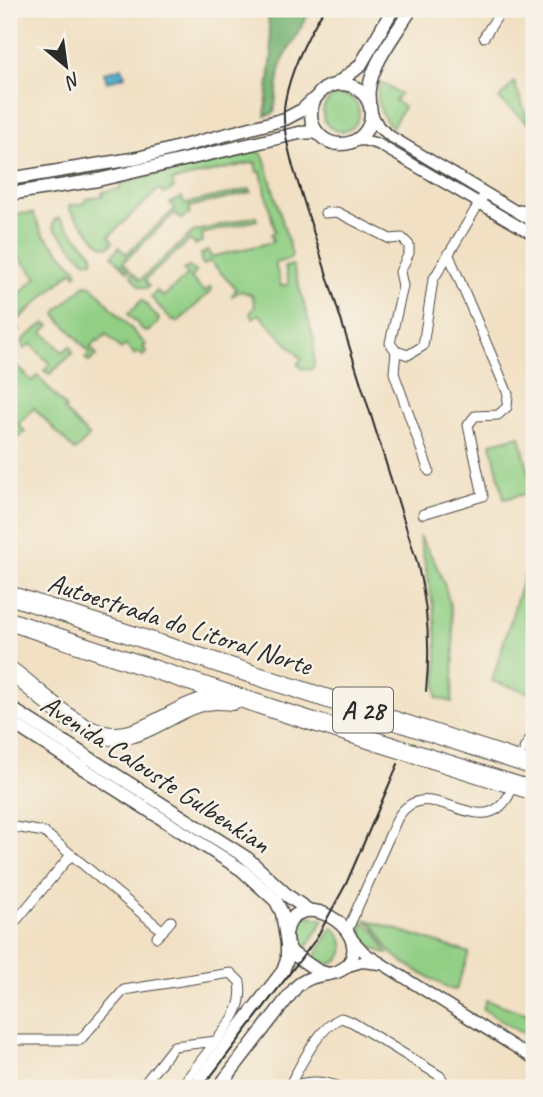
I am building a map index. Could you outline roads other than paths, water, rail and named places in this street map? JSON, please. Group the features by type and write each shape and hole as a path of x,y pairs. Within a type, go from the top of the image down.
{"highway":[{"path":"9,589 67,613"},
{"name":"Autoestrada do Litoral Norte","path":"9,595 534,766"},
{"name":"Autoestrada do Litoral Norte","path":"9,621 276,710 534,791"},
{"path":"9,670 94,732 117,737 138,733 206,701 235,701 276,710"},
{"path":"9,678 62,710"}],"main road":[{"path":"9,179 138,158 285,118 302,110 320,91 338,83 360,66 393,9"},
{"path":"314,99 310,116 317,132 333,143 353,141 367,129 370,108 368,88 372,73 411,9"},
{"path":"338,83 358,89 370,108"},
{"path":"9,194 98,180 299,133 317,132"},
{"name":"Avenida Calouste Gulbenkian","path":"9,707 247,858 288,896 308,910"},
{"name":"Avenida Calouste Gulbenkian","path":"9,721 242,870 276,901 282,913 286,939"},
{"path":"193,1088 283,971 287,960 288,925 294,916 308,910 322,912 350,935 353,955 345,967 328,974 309,977 296,987 218,1088"},
{"path":"286,939 301,961 328,974"}],"street":[{"path":"484,37 502,9"},
{"path":"370,108 379,127 390,136 534,235"},
{"path":"353,141 363,140 377,144 482,199 512,209 534,222"},
{"path":"325,213 337,212 390,239 402,238 409,245 409,253 400,272 403,286 390,343 396,351 408,355 419,350 425,342 433,280 482,199"},
{"path":"512,209 534,207"},
{"path":"423,514 483,496 468,425 475,416 498,415 507,408 508,402 508,394 448,253"},
{"path":"396,351 394,373 429,471"},
{"path":"524,749 534,732"},
{"path":"509,795 502,806 484,814 429,800 419,800 407,807 398,817 350,935 365,954 521,1048 534,1059"},
{"path":"9,826 41,830 160,934 171,921"},
{"path":"9,929 71,855"},
{"path":"345,967 362,962 382,964"},
{"path":"9,1040 80,1040 124,990 231,973 240,982 240,1005 235,1017 180,1088"},
{"path":"289,1088 321,1035 330,1024 341,1018 363,1028 440,1076 448,1088"},
{"path":"141,1088 174,1046 216,1041"},
{"path":"521,1048 534,1052"},
{"path":"289,1088 313,1081 344,1088"}],"water":[{"path":"122,67 125,76 107,82 104,73"}],"tram line":[{"path":"324,9 291,77 284,109 286,134 293,167 417,562 428,626 426,691"},
{"path":"202,1088 316,939 346,884 398,764"}]}
